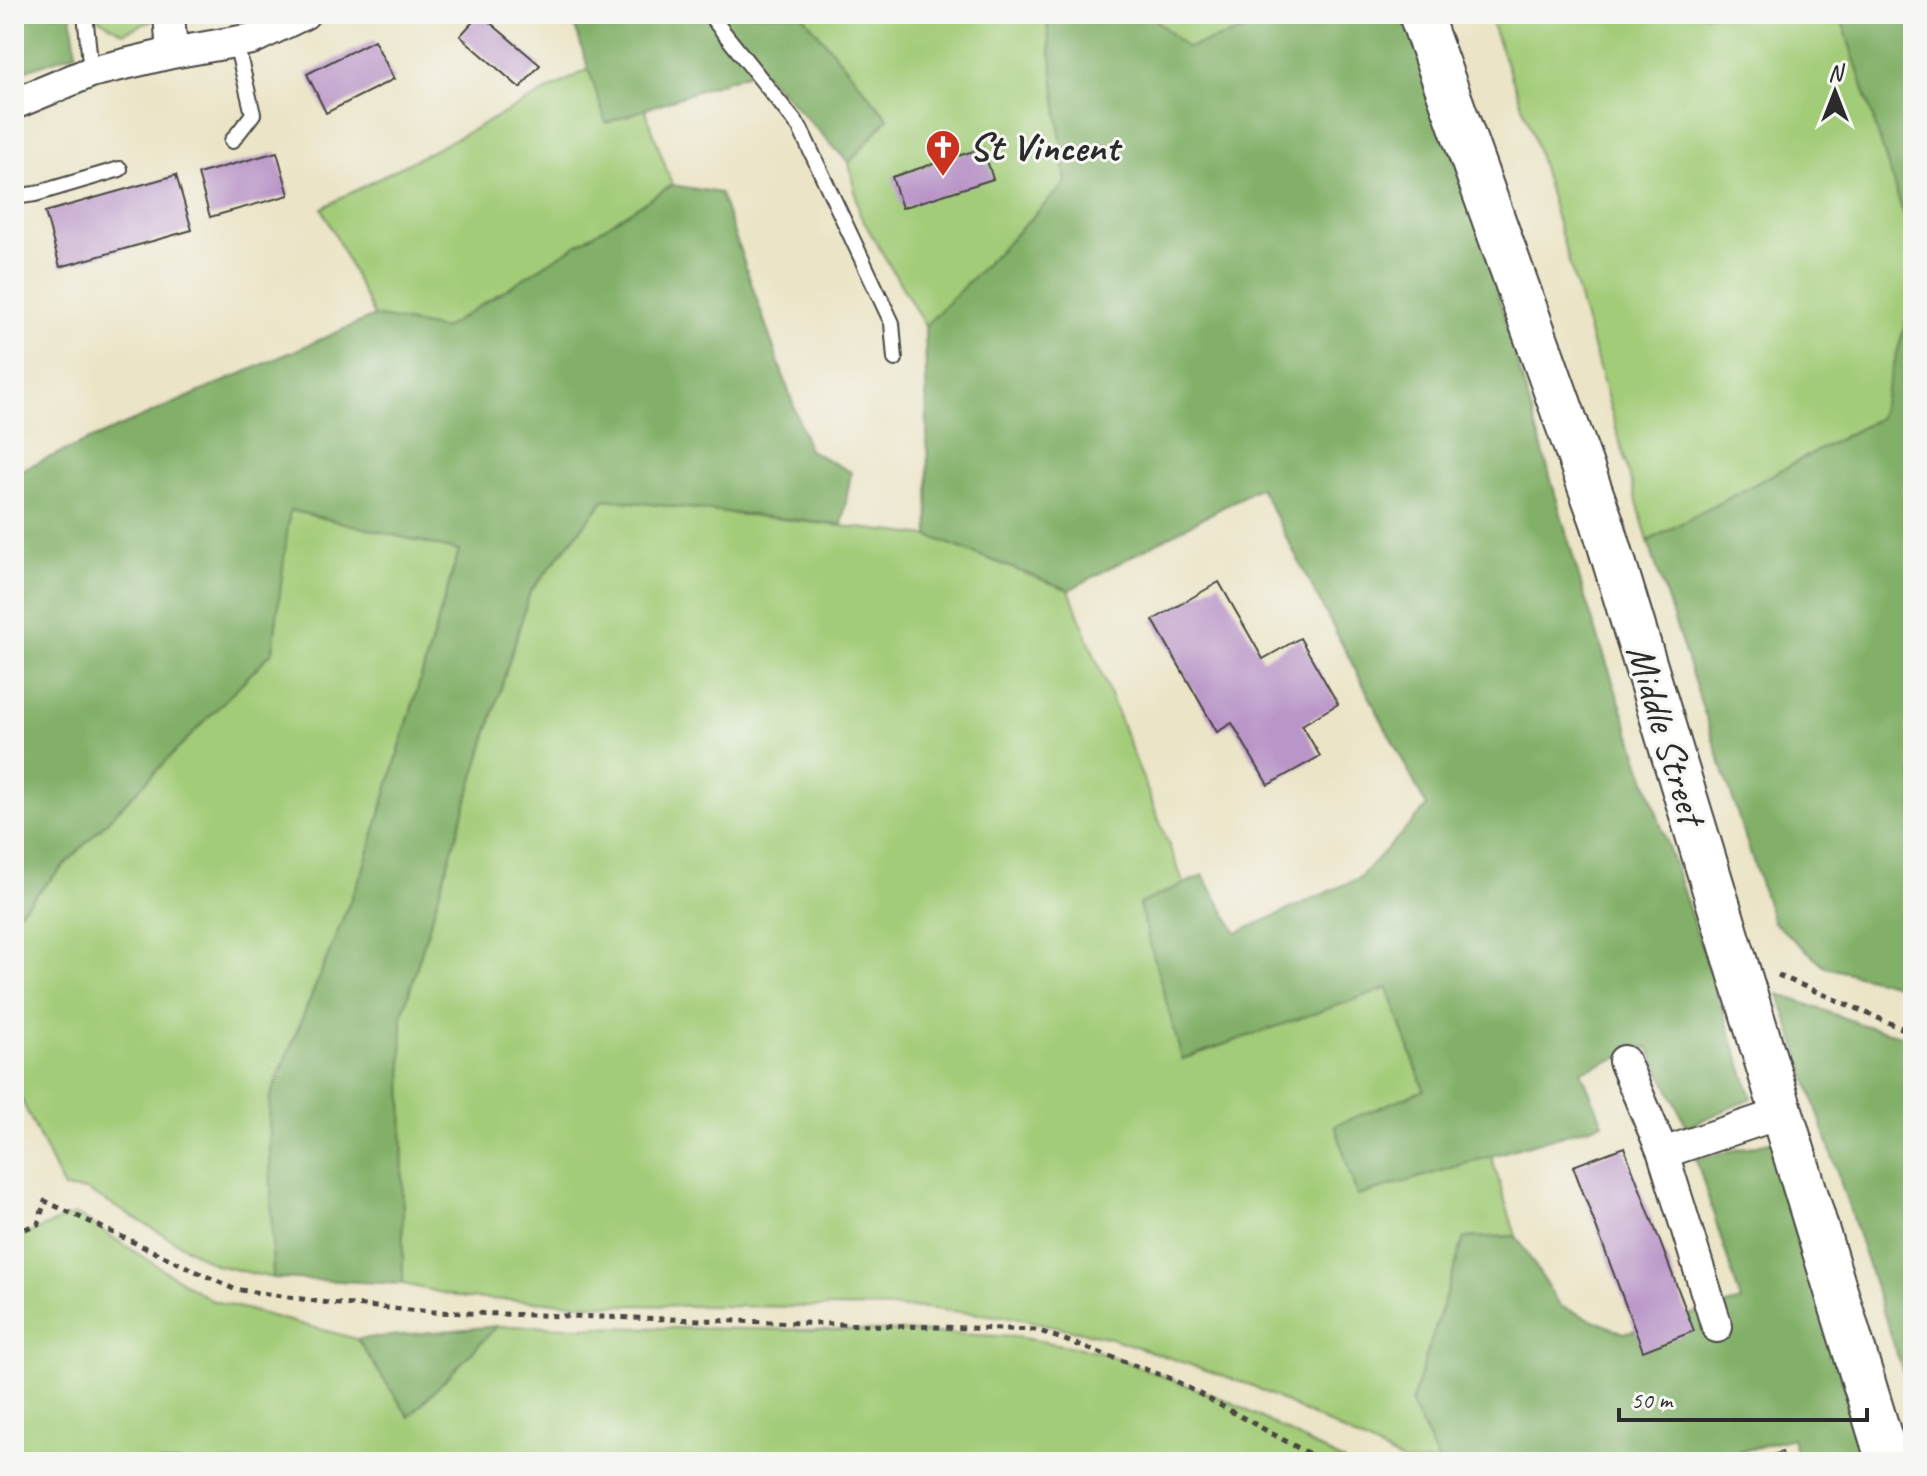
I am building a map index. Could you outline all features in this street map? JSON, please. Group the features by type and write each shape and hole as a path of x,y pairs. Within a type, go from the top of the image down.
{"main road":[{"name":"Middle Street","path":"1420,14 1602,522 1888,1462"}],"street":[{"path":"169,14 172,53"},
{"path":"14,104 91,72 252,39 304,14"},
{"path":"1624,1061 1663,1153 1717,1327"},
{"path":"1663,1153 1782,1113"}],"lane":[{"path":"85,14 91,72"},
{"path":"709,14 800,128 892,323 895,359"},
{"path":"232,141 253,114 236,43"},
{"path":"14,197 35,194 120,169"}],"path":[{"path":"1734,956 1913,1033"},
{"path":"14,1233 38,1224 45,1201 234,1289 329,1303 434,1312 1037,1330 1172,1379 1324,1462"}],"green space":[{"path":"14,14 71,14 76,53 14,74"},
{"path":"91,14 158,14 159,18 123,33"},
{"path":"571,14 802,14 888,118 849,163 760,69 606,123"},
{"path":"802,14 1046,14 1066,183 925,326 860,215 849,163 888,118"},
{"path":"1046,14 1149,14 1187,48 1297,14 1411,14 1442,100 1585,598 1752,1098 1687,1127 1648,1047 1581,1071 1603,1123 1357,1196 1335,1125 1424,1090 1388,988 1182,1059 1139,904 1203,875 1237,933 1359,878 1427,807 1260,487 1069,590 929,536 925,326 1066,183"},
{"path":"1149,14 1297,14 1187,48"},
{"path":"1488,14 1840,14 1913,245 1913,296 1879,418 1648,541 1533,135"},
{"path":"1840,14 1913,14 1913,245"},
{"path":"589,69 607,123 645,109 672,185 443,329 374,316 322,208"},
{"path":"672,185 720,193 809,450 851,472 842,525 605,499 530,592 402,1016 403,1284 273,1278 269,1100 364,867 459,551 290,510 273,651 14,917 14,473 374,316 443,329"},
{"path":"1913,296 1913,989 1826,967 1773,922 1648,541 1879,418"},
{"path":"605,499 929,536 1069,590 1184,884 1139,905 1183,1059 1388,988 1424,1090 1336,1125 1358,1196 1491,1156 1516,1236 1464,1238 1411,1404 1439,1462 1404,1462 1253,1386 1111,1338 1016,1318 924,1308 613,1305 465,1298 403,1284 402,1016 530,592"},
{"path":"289,510 459,550 364,867 269,1100 273,1278 216,1265 86,1190 64,1189 14,1084 14,917 273,651"},
{"path":"1779,994 1863,1025 1913,1038 1913,1356 1908,1388"},
{"path":"1779,1140 1864,1462 1799,1462 1792,1438 1702,1462 1439,1462 1411,1404 1464,1238 1516,1236 1560,1306 1624,1333 1741,1301 1696,1159"},
{"path":"76,1214 211,1300 357,1339 409,1417 497,1326 897,1331 1016,1337 1097,1351 1231,1402 1345,1462 14,1462 14,1239"},
{"path":"497,1326 409,1417 357,1339"}],"building":[{"path":"480,14 540,65 520,88 460,36"},
{"path":"374,40 394,79 326,113 307,74"},
{"name":"St Vincent","path":"983,148 993,179 902,208 892,177"},
{"path":"277,152 289,195 210,217 198,174"},
{"path":"176,175 192,230 60,267 45,212"},
{"path":"1219,582 1263,659 1300,638 1338,704 1302,725 1320,756 1268,785 1232,723 1217,732 1153,620"},
{"path":"1624,1147 1694,1331 1643,1351 1573,1166"},
{"path":"1782,1452 1785,1462 1751,1462 1751,1461"}],"place":[{"name":"St Vincent","path":"943,178"}]}
